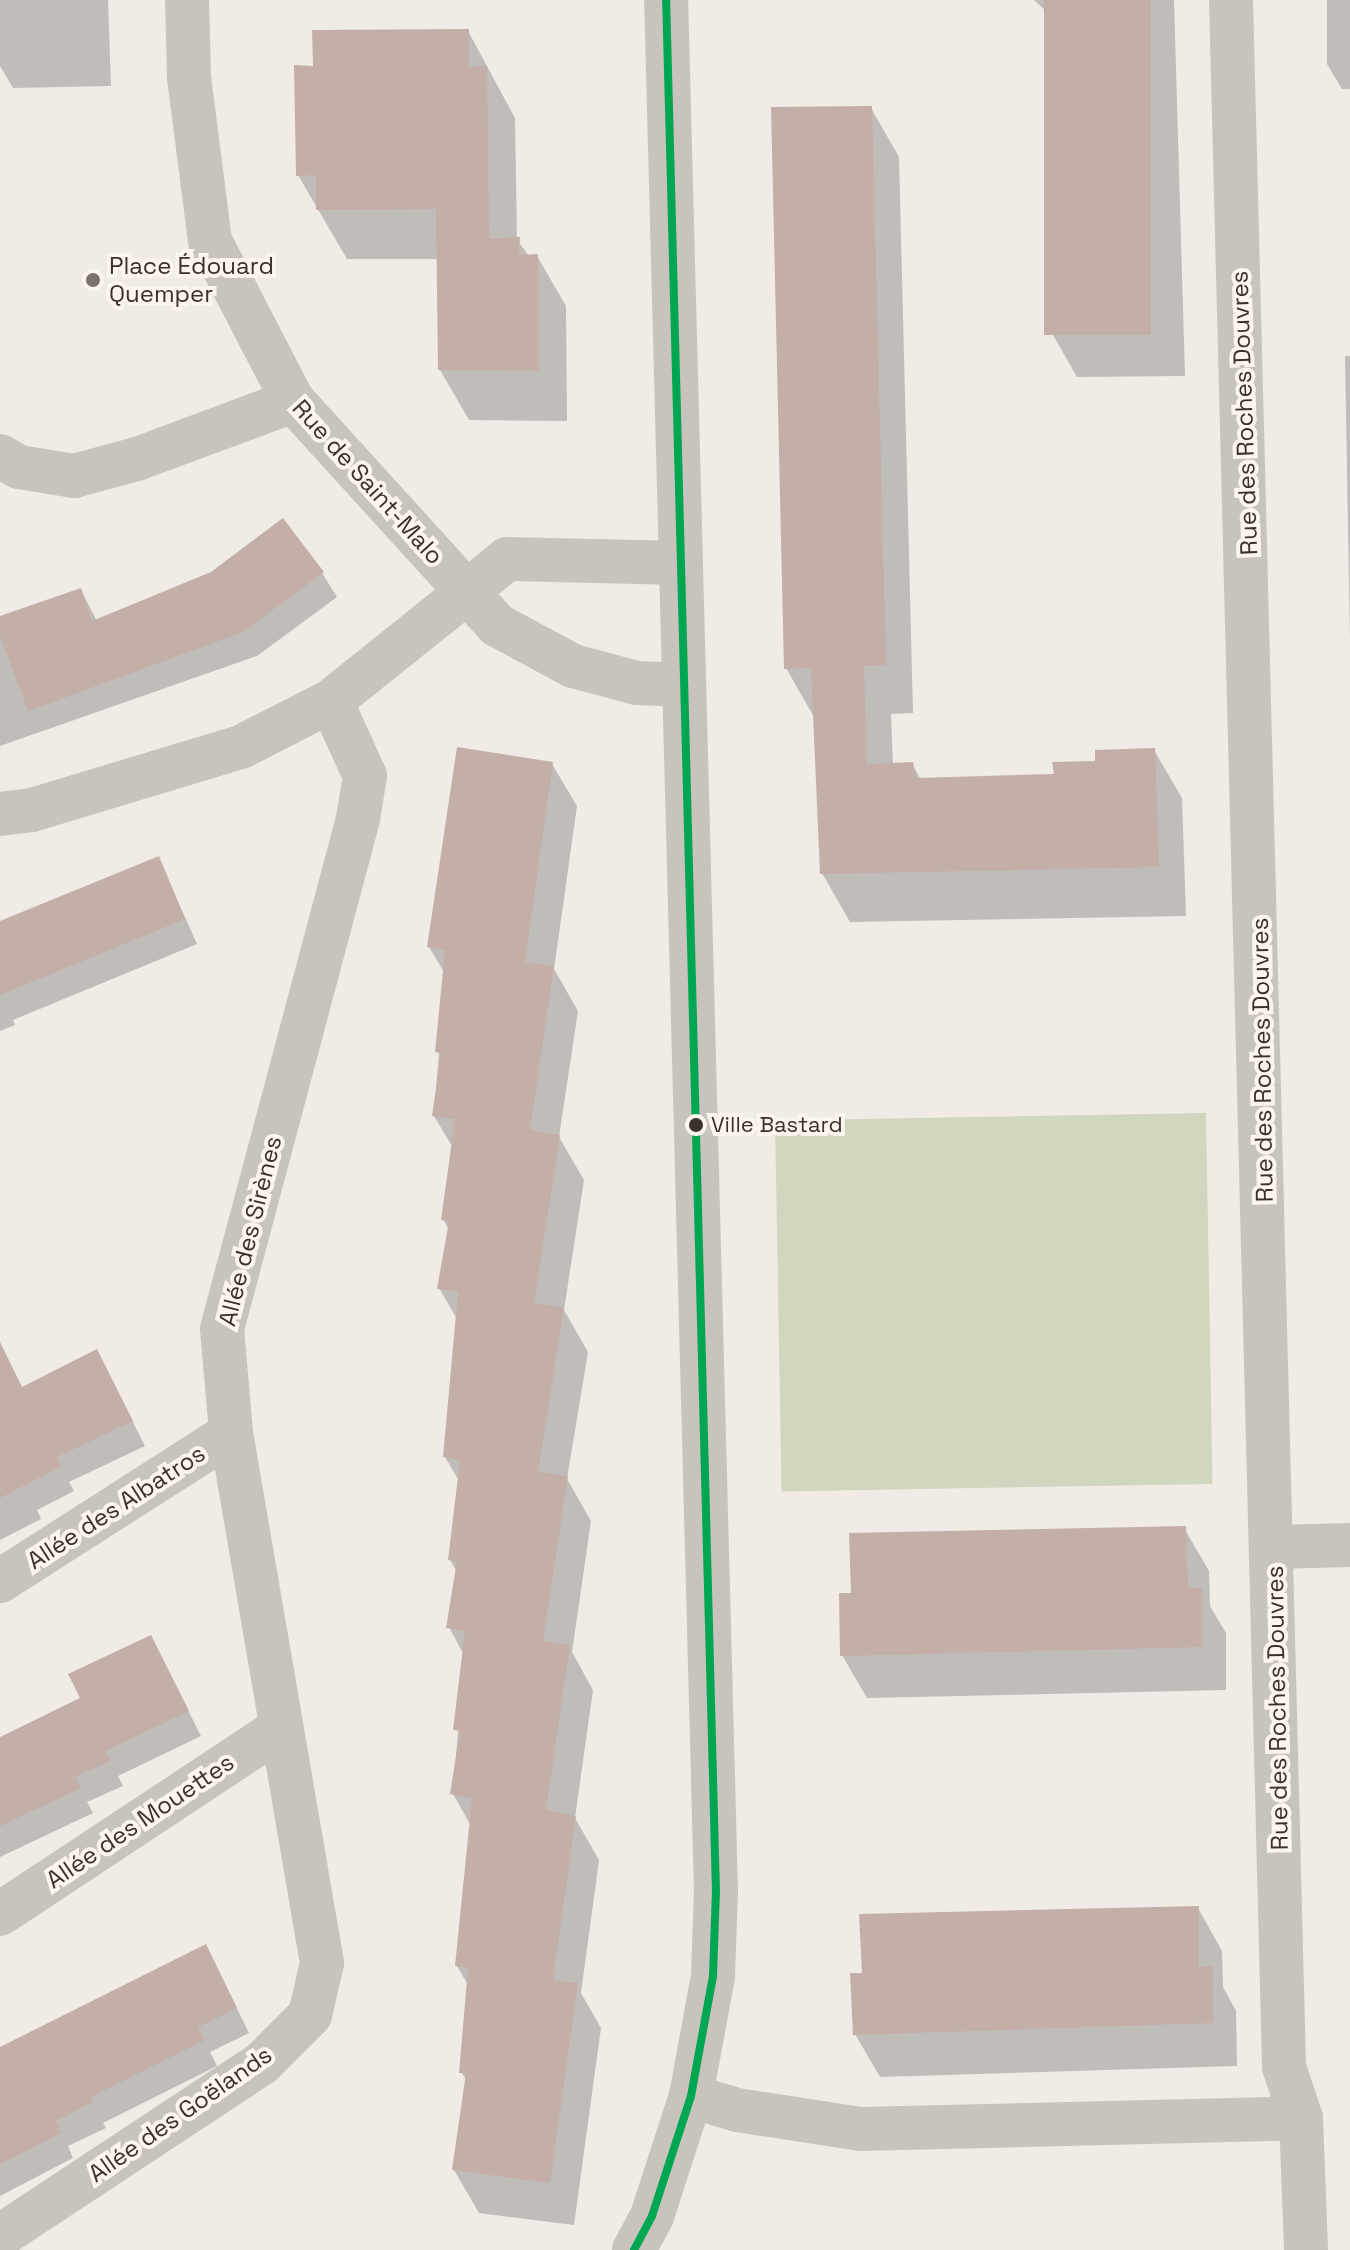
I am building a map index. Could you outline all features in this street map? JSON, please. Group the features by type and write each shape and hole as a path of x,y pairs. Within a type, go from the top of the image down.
{"street":[{"name":"Rue de Saint-Malo","path":"187,0 189,76 210,241 293,401 497,625 573,666 637,683 684,685"},
{"path":"634,2250 652,2216 691,2096 713,1976 716,1892 666,0"},
{"name":"Rue des Roches Douvres","path":"1231,0 1274,1547 1284,2067 1301,2118 1306,2250"},
{"path":"0,456 19,467 74,476 137,459 293,401"},
{"path":"0,814 47,806 241,747 331,701 507,559 681,563"},
{"name":"Allée des Sirènes","path":"322,1963 231,1433 222,1329 358,819 365,776 331,701"},
{"name":"Allée des Albatros","path":"0,1581 231,1433"},
{"path":"1274,1547 1350,1545"},
{"name":"Allée des Mouettes","path":"0,1914 281,1728"},
{"name":"Allée des Goëlands","path":"0,2236 261,2064 310,2015 322,1963"},
{"path":"691,2096 737,2110 861,2129 1301,2118"}],"green space":[{"path":"1206,1113 1212,1484 782,1491 775,1121"}],"building":[{"path":"1044,0 1151,0 1151,335 1044,335"},
{"path":"469,29 469,67 487,66 489,239 520,237 519,255 538,254 539,371 438,370 436,209 316,210 316,175 296,176 294,65 313,66 312,30"},
{"path":"872,106 886,665 864,666 867,764 913,762 916,778 1054,774 1052,762 1095,761 1095,750 1155,748 1159,867 820,874 811,668 784,669 771,107"},
{"path":"283,518 324,572 243,632 28,711 0,636 0,616 81,588 92,621 211,572"},
{"path":"457,747 553,762 525,962 554,966 530,1130 560,1135 534,1303 564,1308 538,1472 568,1476 543,1641 570,1645 546,1810 576,1816 553,1980 578,1983 550,2183 452,2170 466,2073 459,2073 468,1968 455,1966 472,1798 450,1794 460,1731 453,1730 465,1631 446,1628 457,1561 448,1560 460,1460 443,1457 458,1292 437,1289 449,1221 441,1220 455,1119 432,1116 441,1053 435,1052 445,950 427,947"},
{"path":"159,856 185,919 0,995 0,921"},
{"path":"0,1342 22,1387 97,1349 133,1421 57,1457 62,1466 0,1498"},
{"path":"1186,1526 1188,1588 1202,1588 1203,1647 840,1656 839,1593 851,1593 849,1533"},
{"path":"151,1635 189,1711 105,1751 110,1761 75,1777 81,1788 0,1826 0,1737 80,1698 68,1674"},
{"path":"1199,1906 1199,1967 1213,1966 1213,2023 853,2035 850,1973 862,1973 859,1914"},
{"path":"206,1944 237,2008 198,2027 205,2040 91,2097 93,2102 56,2121 61,2133 0,2164 0,2047"}],"transit line":[{"path":"634,2250 652,2216 691,2096 713,1976 716,1892 666,0"}],"place":[{"name":"Place Édouard Quemper","path":"93,280"},
{"name":"Ville Bastard","path":"696,1125"}]}
